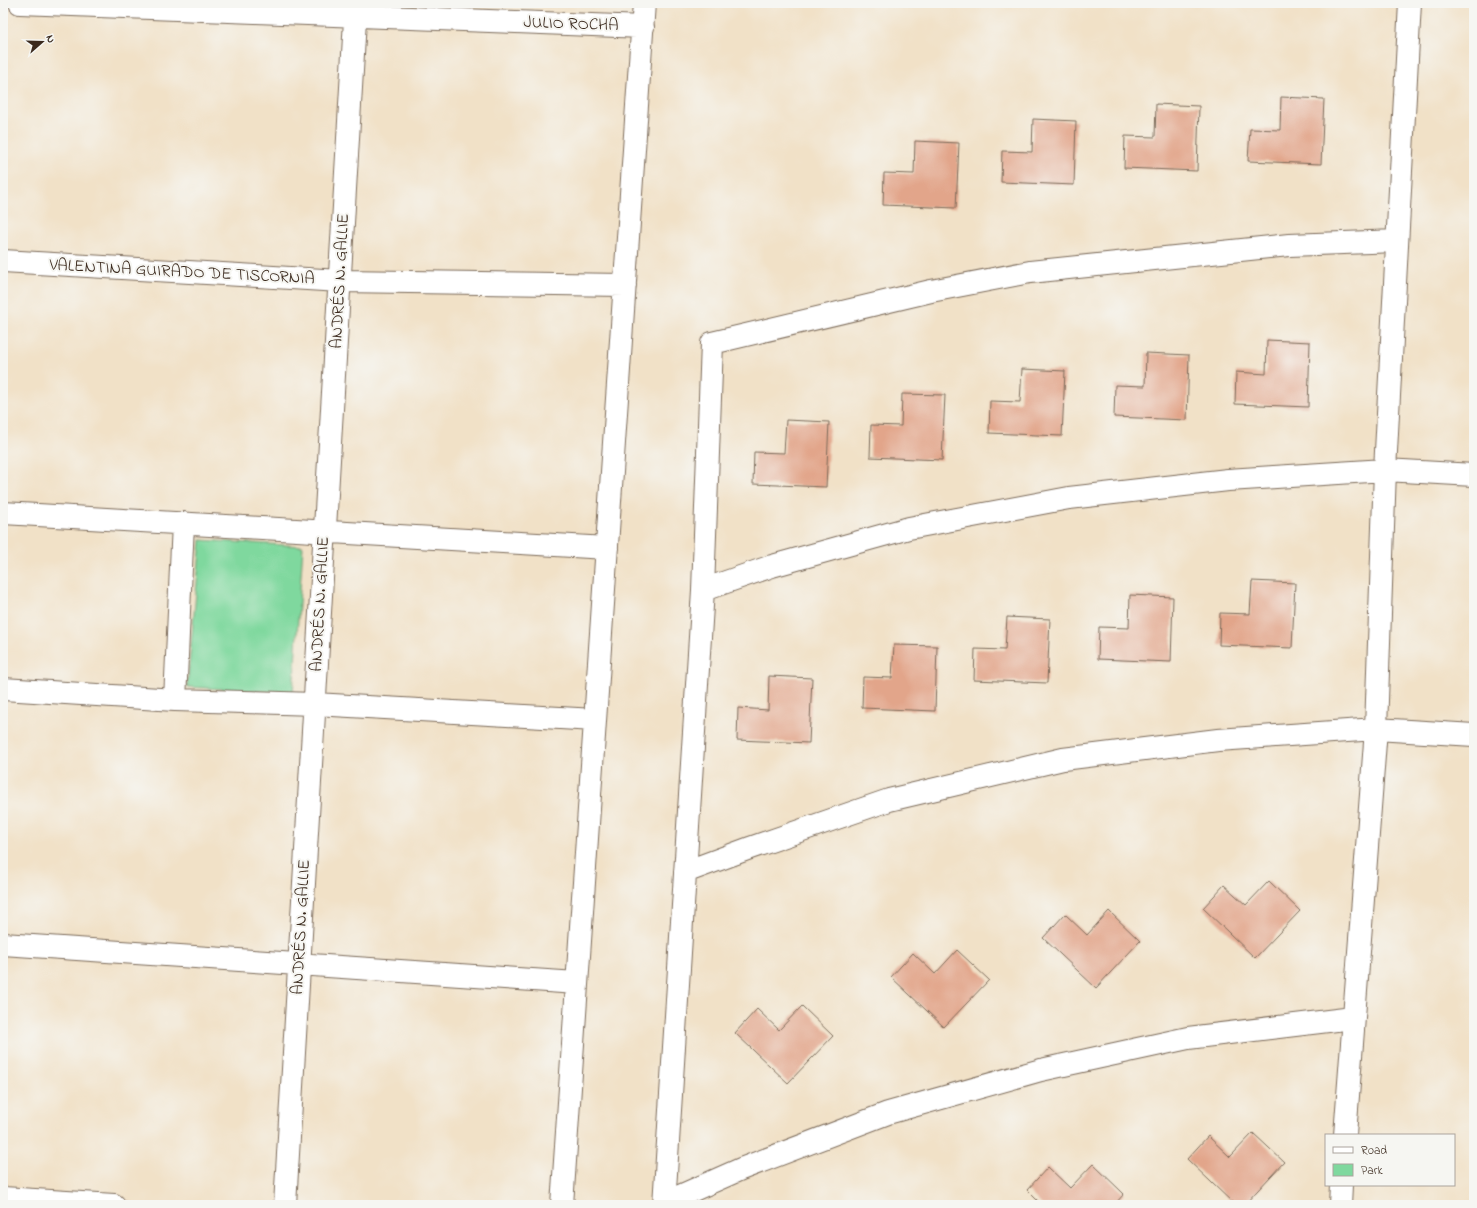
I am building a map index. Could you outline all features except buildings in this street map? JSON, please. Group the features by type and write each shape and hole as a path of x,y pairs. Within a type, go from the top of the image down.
{"street":[{"name":"JULIO ROCHA","path":"20,3 355,9 648,10"},
{"path":"1345,1134 1376,729 1385,470 1410,3"},
{"name":"ANDRÉS N. GALLIE","path":"285,1205 355,9"},
{"path":"562,1205 625,285 648,10"},
{"path":"1353,1018 1188,1038 1041,1070 888,1113 741,1170 664,1204 703,590 712,343 931,291 1030,272 1289,245 1397,241"},
{"name":"VALENTINA GUIRADO DE TISCORNIA","path":"3,261 340,281 625,285"},
{"path":"703,590 772,566 909,528 1069,498 1228,480 1385,470 1474,475"},
{"path":"3,513 607,548"},
{"path":"175,700 183,523"},
{"path":"3,689 175,700 315,704 595,720"},
{"path":"686,872 750,848 889,800 1063,759 1218,740 1376,729 1474,735"},
{"path":"3,944 577,983"},
{"path":"1340,1205 1341,1186"},
{"path":"3,1198 101,1205"}],"green space":[{"path":"201,540 303,546 293,693 187,687"}]}
